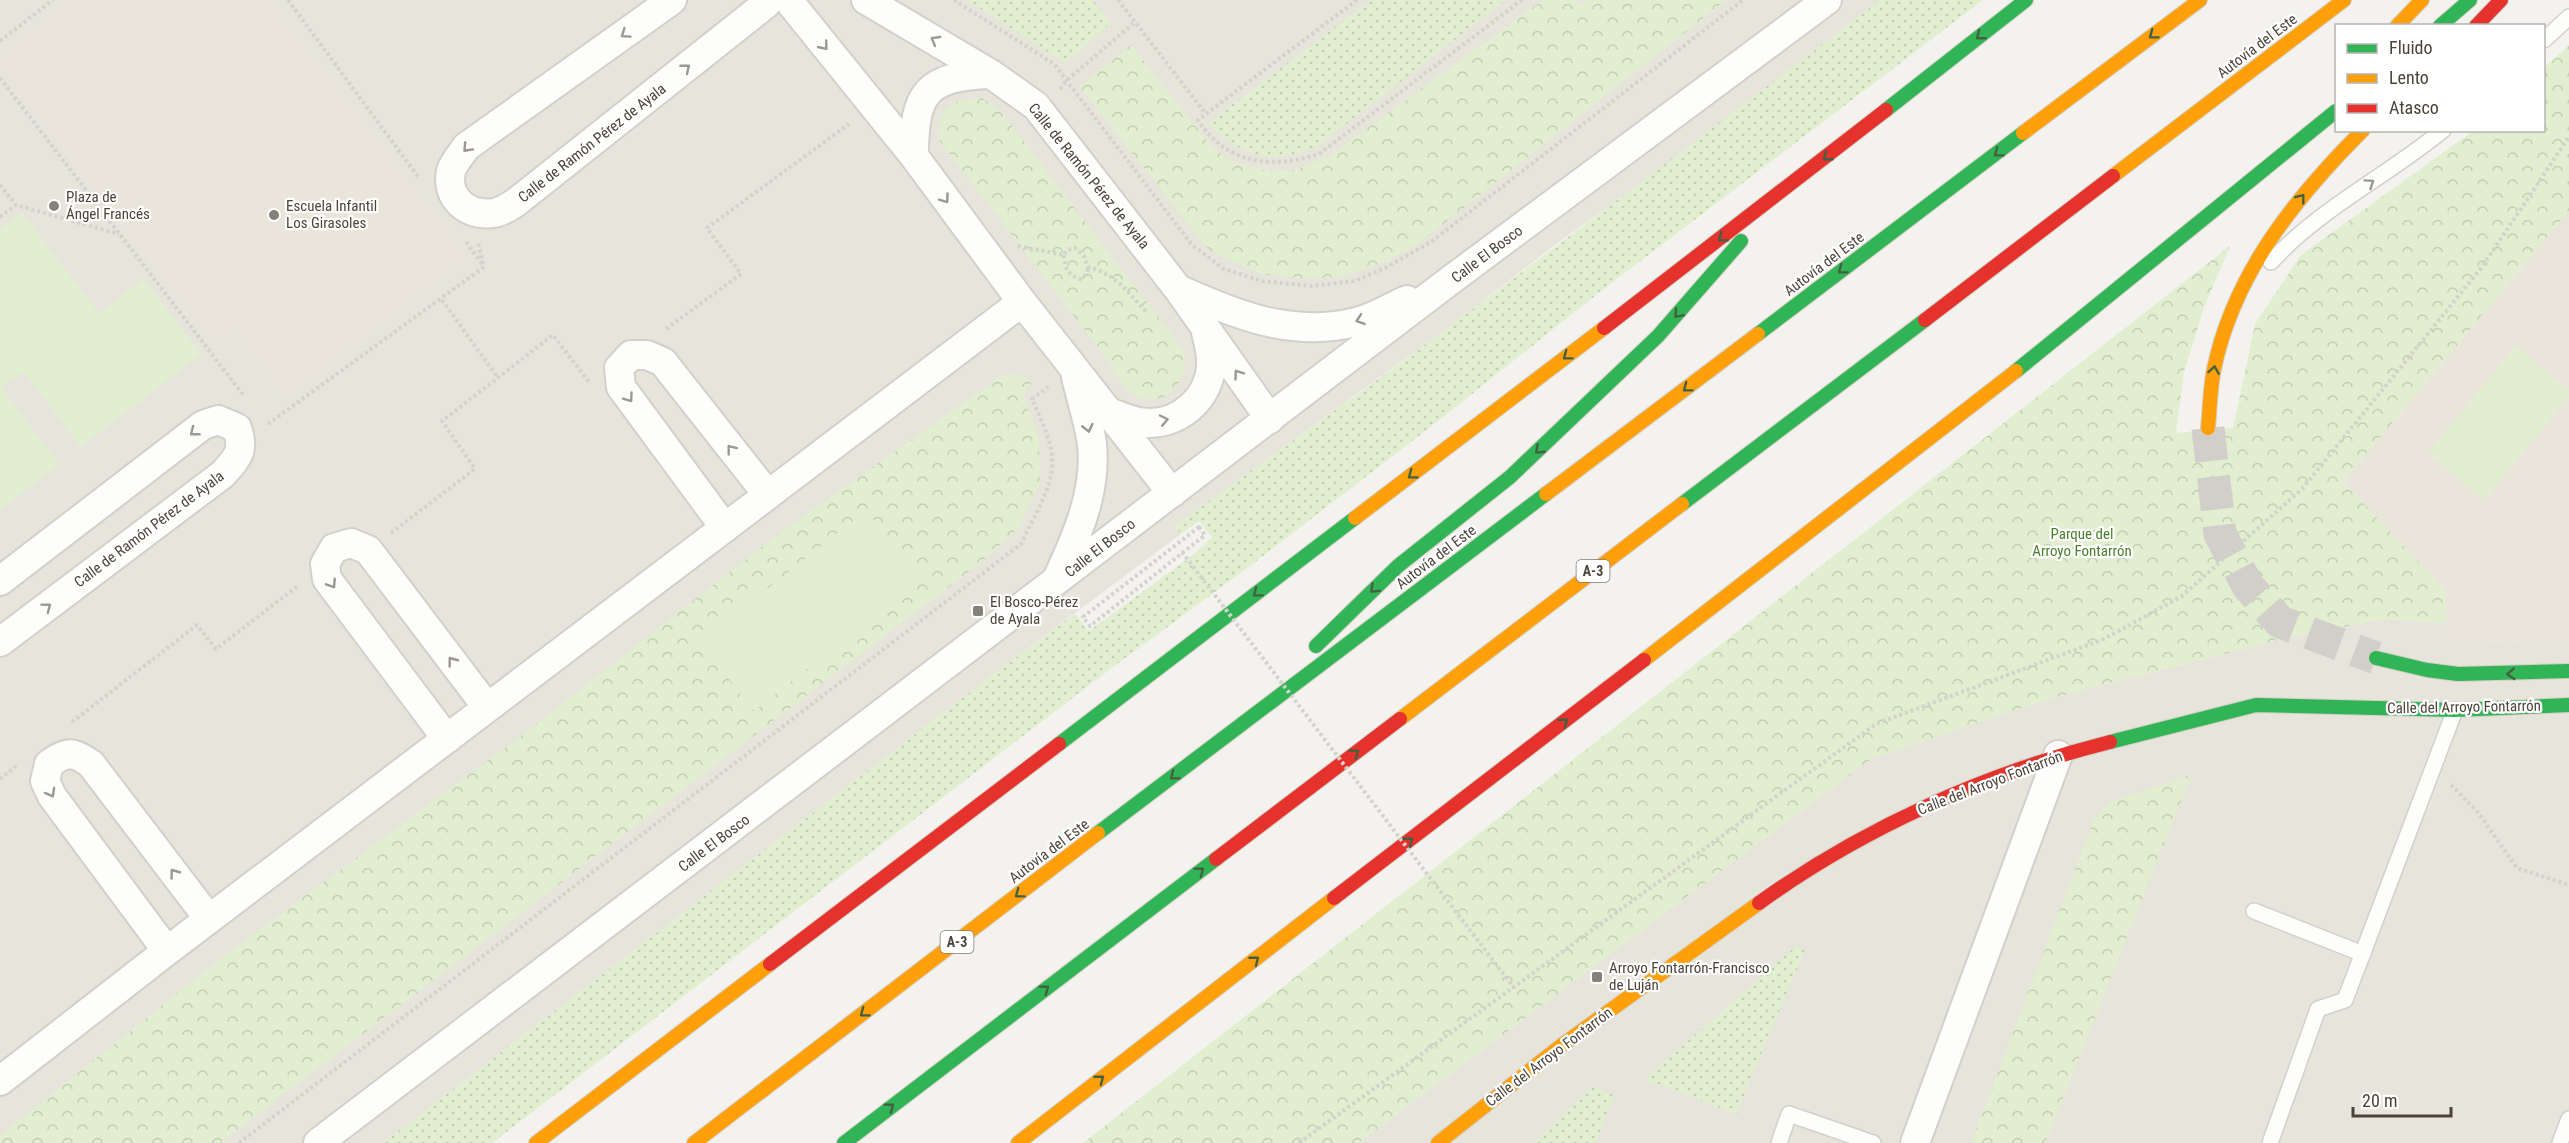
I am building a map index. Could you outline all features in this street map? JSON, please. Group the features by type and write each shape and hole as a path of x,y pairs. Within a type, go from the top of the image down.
{"main road":[{"path":"536,1143 1785,190 2026,0"},
{"name":"Autovía del Este","path":"694,1143 1220,740 2200,0"},
{"name":"Autovía del Este","path":"844,1143 2344,0"},
{"path":"2399,24 2422,0"},
{"path":"2442,24 2470,0"},
{"path":"2478,24 2501,0"},
{"path":"1018,1143 1905,459 2221,207 2307,135 2331,107"},
{"path":"2208,428 2214,366 2232,304 2267,241 2324,168 2361,132"},
{"path":"1220,740 1398,566 1510,477 1659,336 1785,190"},
{"path":"2376,658 2417,668 2457,674 2498,675 2569,671"},
{"name":"Calle del Arroyo Fontarrón","path":"1438,1143 1562,1045 1801,873 1928,805 2058,755 2256,705 2455,710 2569,705"}],"street":[{"path":"467,225 451,188 451,170 466,147 672,0"},
{"name":"Calle de Ramón Pérez de Ayala","path":"866,0 991,74 1036,106 1178,289 1206,330 1212,361 1206,389 1194,406 1180,416 1162,422 1141,423 1108,412"},
{"name":"Calle El Bosco","path":"318,1143 1452,279 1827,0"},
{"name":"Calle de Ramón Pérez de Ayala","path":"467,225 515,204 773,1 873,106 914,156 1022,302 1064,377 1108,412 1172,493"},
{"path":"914,156 914,123 927,93 942,81 962,75 991,74"},
{"name":"Calle de Ramón Pérez de Ayala","path":"1178,289 1253,320 1286,326 1320,328 1358,322 1452,279"},
{"path":"0,1081 167,951 1022,302"},
{"path":"1206,330 1270,418"},
{"path":"725,528 621,387 625,362 647,355 663,362 768,495"},
{"path":"1056,582 1078,536 1093,472 1092,443 1064,377"},
{"name":"Calle de Ramón Pérez de Ayala","path":"0,581 203,425 218,420 237,428 242,442 238,457 223,474 0,642"},
{"path":"447,739 327,579 325,564 334,548 351,543 368,550 487,708"},
{"path":"167,951 52,796 45,780 49,764 63,754 78,754 91,764 209,919"},
{"path":"1915,1143 2058,755"}],"lane":[{"path":"2545,39 2569,17"},
{"path":"2232,304 2282,249 2340,203 2421,148 2440,132"},
{"path":"2270,1143 2318,1009 2345,1000 2455,710"},
{"path":"2254,911 2363,954"},
{"path":"1779,1143 1790,1114 1873,1143"},
{"path":"2560,1143 2569,1119"}],"path":[{"path":"0,41 53,0"},
{"path":"288,0 421,181"},
{"path":"954,0 1054,64 1192,245 1224,269 1262,281 1311,286 1355,280 1385,268 1431,242 1743,0"},
{"path":"1118,0 1206,114"},
{"path":"1356,0 1198,120 1204,130 1222,146 1243,158 1270,164 1295,161 1318,154 1522,0"},
{"path":"1058,92 1067,80 1135,22"},
{"path":"0,78 245,398"},
{"path":"368,550 475,469 442,421 553,335 590,383 625,362 741,274 707,228 873,106"},
{"path":"1299,1143 1876,724 2104,639 2182,596 2302,489 2482,267 2569,137"},
{"path":"0,185 16,205 119,234"},
{"path":"0,217 16,205"},
{"path":"467,225 484,267"},
{"path":"467,225 484,267"},
{"path":"1009,245 1064,255"},
{"path":"1075,249 1084,256 1088,267 1087,274 1080,279 1072,276 1067,270 1064,255 1067,250 1075,249"},
{"path":"259,416 266,425 442,300 484,267"},
{"path":"1088,267 1103,271 1123,284 1146,313"},
{"path":"442,300 498,378"},
{"path":"239,1143 1021,544 1047,490 1052,473 1048,437 1032,399 1064,377"},
{"path":"1199,527 1205,535 1182,552 1090,626 1083,617 1199,527"},
{"path":"1182,552 1514,988"},
{"path":"63,754 52,738 197,625 216,649 325,564"},
{"path":"2433,768 2477,811 2517,868 2569,885"}],"shaded area":[{"path":"0,0 1880,0 1677,157 1559,242 1449,327 1175,526 1181,534 991,676 383,1143 0,1143"},
{"name":"Escuela Infantil Los Girasoles","path":"72,0 268,0 467,256 287,396 234,328 215,343 0,68 0,56"},
{"path":"2569,211 2569,639 2449,645 2444,588 2343,482"},
{"path":"2383,619 2447,623 2450,645 2569,639 2569,1143 1358,1143 1871,759 2041,701 2274,641"}],"green space":[{"path":"967,0 1093,0 1111,23 1065,63"},
{"path":"1371,0 1506,0 1315,148 1287,156 1254,154 1224,138 1208,123"},
{"path":"1543,0 1576,0 1581,6 1589,0 1726,0 1423,240 1390,260 1343,276 1308,279 1261,274 1209,250 1080,87 1131,45 1210,145 1229,160 1261,170 1294,170 1328,157"},
{"path":"1880,0 1983,0 1601,291 1433,425 1250,566 1105,673 492,1143 383,1143 1075,614 1089,631 1193,555 1212,537 1199,521 1181,534 1175,526 1416,351"},
{"name":"Parque del Arroyo Fontarrón","path":"2569,45 2569,211 2343,482 2444,588 2447,623 2383,619 2274,641 2041,701 1871,759 1358,1143 1083,1143 2230,246 2204,308 2184,372 2176,433 2233,428 2255,324 2301,255 2472,132 2545,132 2545,67"},
{"path":"982,98 998,109 1012,126 1184,351 1185,369 1178,384 1168,395 1154,400 1140,398 1127,390 1099,349 940,141 941,121 948,108 962,101"},
{"path":"22,213 99,313 144,279 201,354 81,447 24,372 1,387 59,464 0,510 0,230"},
{"path":"2516,346 2569,391 2569,396 2484,500 2428,453"},
{"path":"1019,374 1032,383 1024,391 1025,403 1034,423 1039,444 1040,482 1019,527 984,560 220,1143 0,1143 0,1136 216,962 521,736 777,535 1003,375"},
{"path":"866,511 920,579 754,711 700,642"},
{"path":"2192,774 2045,1143 1971,1143 2094,820 2108,803"},
{"path":"1796,946 1805,950 1736,1114 1645,1079"},
{"path":"1593,1087 1614,1095 1596,1143 1534,1143"}],"tunnel":[{"path":"2208,428 2220,534 2248,586 2280,622 2376,658"}],"traffic: fast":[{"path":"1886,110 2026,0"},
{"path":"2442,24 2470,0"},
{"path":"2016,371 2335,112"},
{"path":"1758,334 2023,133"},
{"path":"1316,646 1398,566 1510,477 1658,336 1741,241"},
{"path":"1682,504 1925,320"},
{"path":"1098,833 1546,494"},
{"path":"1059,744 1355,518"},
{"path":"2376,658 2427,670 2458,674 2569,671"},
{"path":"2110,742 2256,705 2455,710 2569,705"},
{"path":"844,1143 1216,859"}],"traffic: slow":[{"path":"2023,133 2200,0"},
{"path":"2113,176 2344,0"},
{"path":"2399,24 2422,0"},
{"path":"2208,428 2214,369 2223,334 2252,269 2271,239 2314,182 2361,132"},
{"path":"1355,518 1604,328"},
{"path":"1546,494 1758,334"},
{"path":"1644,660 2016,371"},
{"path":"1400,719 1682,504"},
{"path":"694,1143 1098,833"},
{"path":"1018,1143 1334,898"},
{"path":"1438,1143 1562,1045 1759,903"},
{"path":"536,1143 770,964"}],"traffic: jam":[{"path":"2478,24 2501,0"},
{"path":"1604,328 1886,110"},
{"path":"1925,320 2113,176"},
{"path":"1334,898 1644,660"},
{"path":"1216,859 1400,719"},
{"path":"1759,903 1840,851 1927,806 2017,770 2110,742"},
{"path":"770,964 1059,744"}],"place":[{"name":"Plaza de Ángel Francés","path":"54,206"},
{"name":"Escuela Infantil Los Girasoles","path":"274,215"},
{"name":"El Bosco-Pérez de Ayala","path":"978,611"},
{"name":"Arroyo Fontarrón-Francisco de Luján","path":"1597,977"}]}
